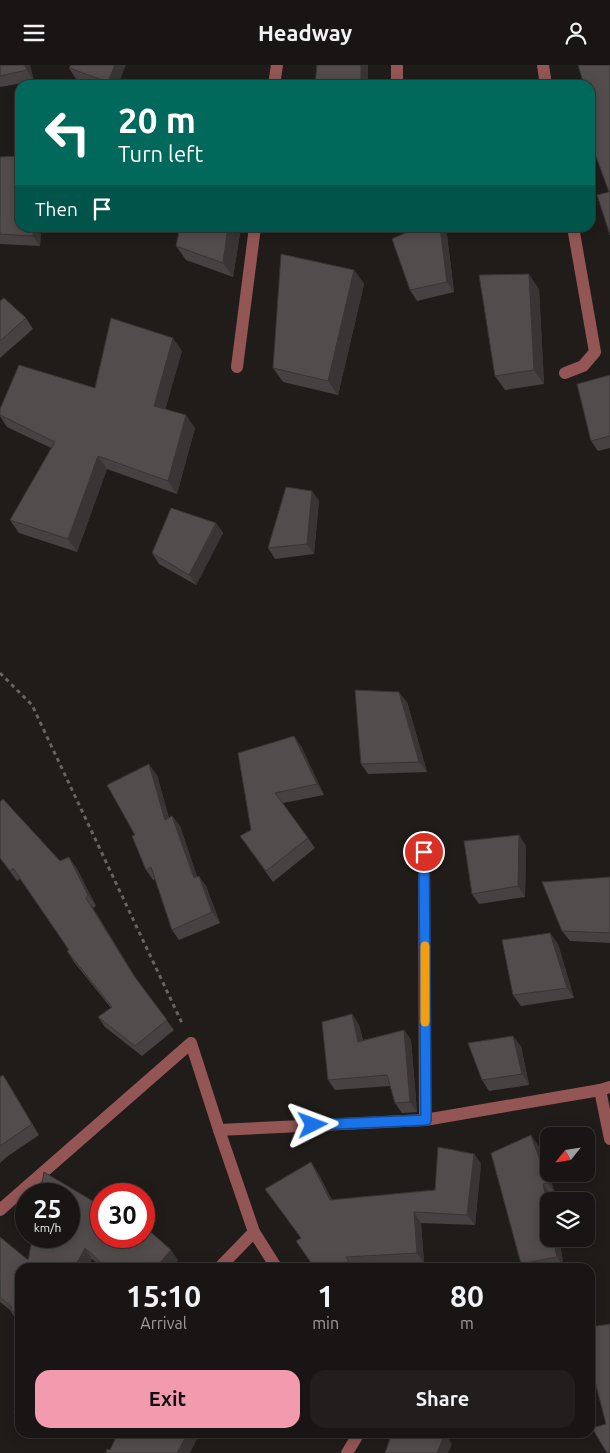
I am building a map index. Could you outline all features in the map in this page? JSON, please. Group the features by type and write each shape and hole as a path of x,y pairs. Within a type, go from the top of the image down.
{"street":[{"path":"274,80 276,65"},
{"path":"397,65 397,80"},
{"path":"543,65 545,80"},
{"path":"237,367 254,232"},
{"path":"565,373 584,366 596,352 574,232"},
{"path":"424,852 426,1120"},
{"path":"0,1211 191,1043 254,1232 273,1263"},
{"path":"220,1130 426,1120 605,1089 610,1139"},
{"path":"224,1263 254,1232"},
{"path":"347,1453 357,1438"}],"path":[{"path":"0,673 32,705 191,1043"}],"building":[{"path":"0,65 25,65 27,70 0,76"},
{"path":"71,65 115,65 109,80 102,80 69,68"},
{"path":"317,65 361,65 361,80 316,80"},
{"path":"578,65 610,65 610,235 597,195 609,192 595,154 595,80 582,80"},
{"path":"15,156 15,232 33,232 33,236 0,234 0,157"},
{"path":"179,232 227,232 223,263 176,246"},
{"path":"407,232 441,232 447,282 410,290 392,239"},
{"path":"281,254 354,270 328,381 273,368"},
{"path":"529,274 534,370 495,376 479,275"},
{"path":"4,298 26,318 0,341 0,301"},
{"path":"111,318 173,338 154,406 186,415 168,481 98,456 68,539 10,520 55,442 0,415 0,409 19,365 95,388"},
{"path":"610,375 610,436 591,441 577,384"},
{"path":"286,487 312,491 307,544 268,548"},
{"path":"171,508 216,523 189,575 152,553"},
{"path":"355,690 399,692 419,762 361,764"},
{"path":"294,736 317,784 275,793 308,838 266,871 240,836 251,830 238,753"},
{"path":"149,764 165,820 172,816 194,878 199,876 212,912 172,930 151,867 146,870 132,836 135,835 107,785"},
{"path":"3,799 60,861 69,857 88,895 86,898 134,976 167,1020 135,1046 98,1017 112,1007 67,951 69,950 13,868 10,871 0,858 0,802"},
{"path":"519,835 518,886 472,894 464,841"},
{"path":"610,877 610,933 562,931 542,882"},
{"path":"550,933 567,988 513,995 502,940"},
{"path":"352,1014 358,1042 404,1030 410,1102 395,1103 387,1075 328,1080 322,1022"},
{"path":"513,1036 522,1074 482,1080 468,1043"},
{"path":"3,1075 32,1124 0,1146 0,1077"},
{"path":"531,1135 540,1160 540,1183 548,1183 543,1184 545,1192 540,1192 540,1247 555,1247 557,1257 521,1263 491,1153"},
{"path":"438,1147 474,1154 467,1215 414,1212 417,1253 346,1257 350,1263 311,1263 296,1241 301,1238 265,1189 311,1162 330,1200 435,1190"},
{"path":"44,1172 62,1183 42,1183"},
{"path":"80,1193 90,1199 90,1248 155,1248 155,1236 171,1250 160,1263 102,1263 85,1248 77,1263 15,1263 15,1312 10,1310 12,1307 0,1297 0,1237 28,1260 30,1248 80,1248"},
{"path":"610,1324 610,1453 607,1453 595,1433 595,1427 606,1424 595,1381 595,1326"},
{"path":"116,1438 185,1438 177,1453 106,1453 107,1449 110,1450"},
{"path":"390,1438 443,1438 437,1453 385,1453"}],"slow traffic":[{"path":"425,946 425,1022"}],"route":[{"path":"313,1125 426,1120 424,852"}]}
